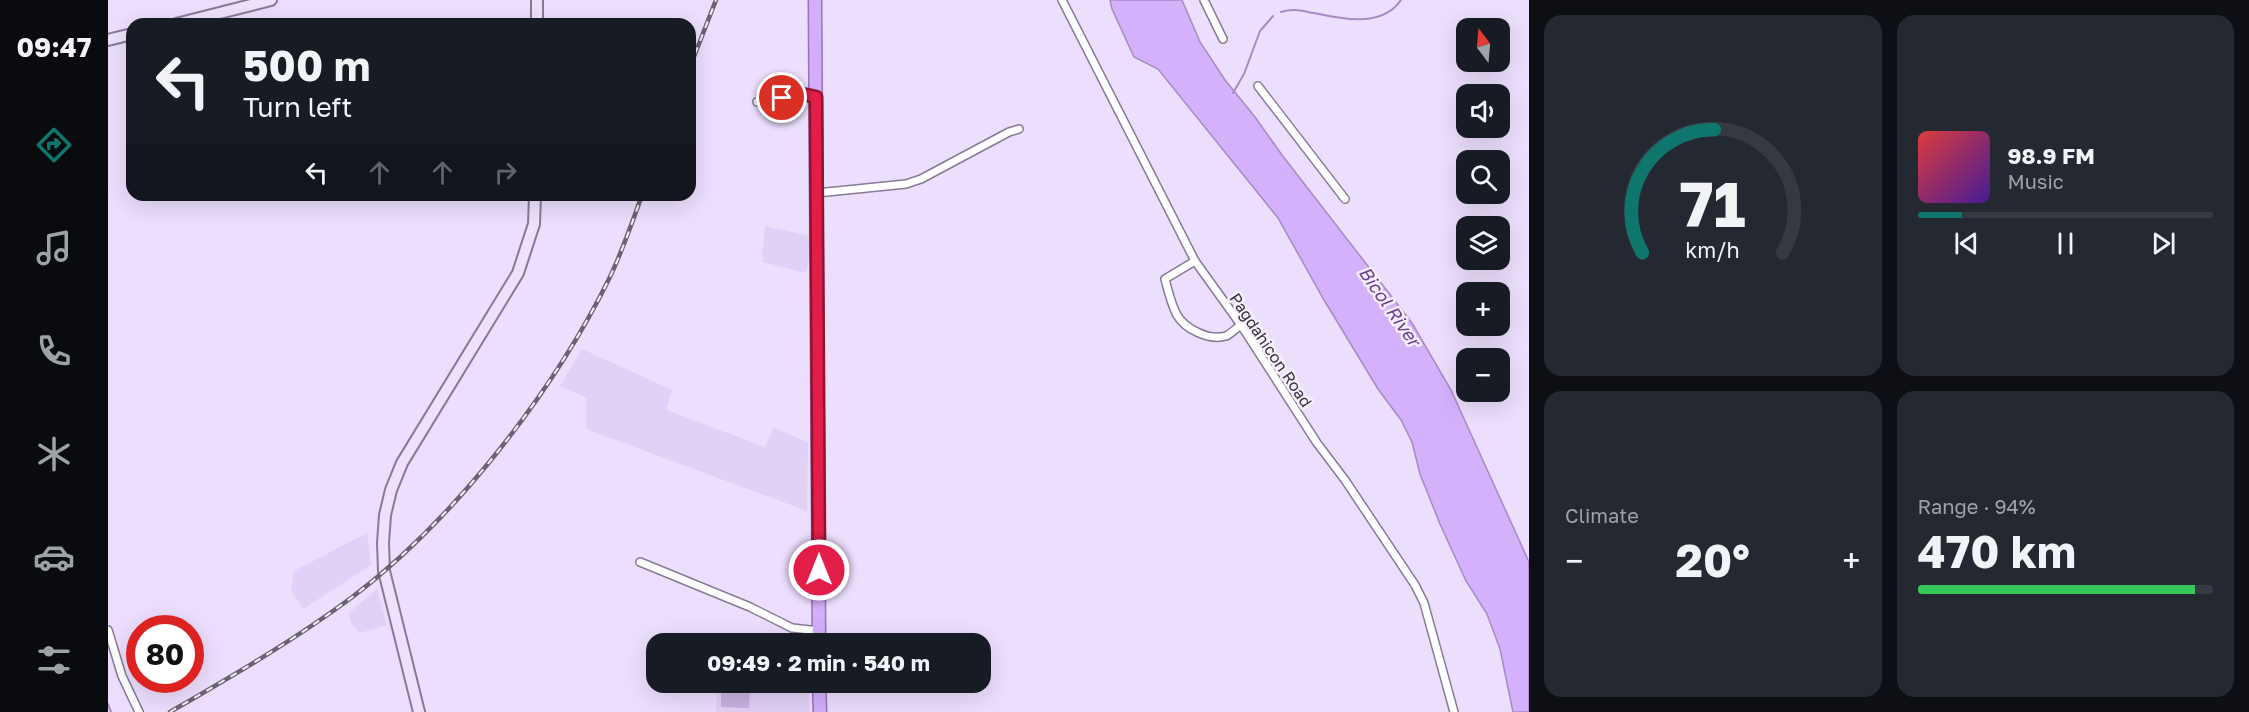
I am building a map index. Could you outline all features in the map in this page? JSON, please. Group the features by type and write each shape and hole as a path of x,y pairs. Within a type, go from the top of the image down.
{"highway":[{"path":"815,0 819,633"},
{"path":"819,693 820,712"}],"main road":[{"path":"200,18 271,0"},
{"path":"537,0 537,18"},
{"path":"108,40 126,36"},
{"path":"418,712 384,571 385,515 391,490 402,464 518,273 534,224 535,201"}],"street":[{"name":"Pagdahicon Road","path":"1062,0 1195,261 1241,325 1317,443 1345,480 1415,585 1424,603 1454,712"},
{"path":"1204,0 1223,39"},
{"path":"1258,86 1345,199"},
{"path":"757,102 797,93 816,97"},
{"path":"817,193 906,184 921,179 1009,132 1019,129"},
{"path":"1195,261 1165,279 1177,315 1186,326 1199,333 1215,337 1227,336 1241,325"},
{"path":"640,562 750,607 806,633"},
{"path":"108,630 123,676 139,712"}],"shaded area":[{"path":"765,226 814,237 806,273 762,262"},
{"path":"582,349 672,390 666,410 765,447 773,428 808,442 807,511 586,429 587,398 560,386"},
{"path":"367,533 371,565 303,609 291,590 294,571"},
{"path":"377,589 387,625 360,633 351,623 349,613"},
{"path":"717,693 809,693 809,712 716,712"},
{"path":"721,693 750,693 749,708 721,707"}],"water":[{"name":"Bicol River","path":"1110,0 1182,0 1200,42 1225,80 1412,323 1451,390 1529,562 1529,712 1513,712 1500,649 1487,614 1466,581 1440,524 1420,474 1412,442 1401,420 1378,389 1278,218 1158,69 1134,57"}],"waterway":[{"path":"1281,12 1298,10 1349,19 1373,18 1393,9 1401,0"},
{"path":"1233,93 1244,74 1260,31 1273,16"},
{"path":"108,704 111,712"}],"railway":[{"path":"696,52 716,0"},
{"path":"170,712 285,643 351,598 389,567 462,494 529,410 586,323 614,269 640,201"}],"route":[{"path":"782,98 797,93 816,97 819,570"}]}
